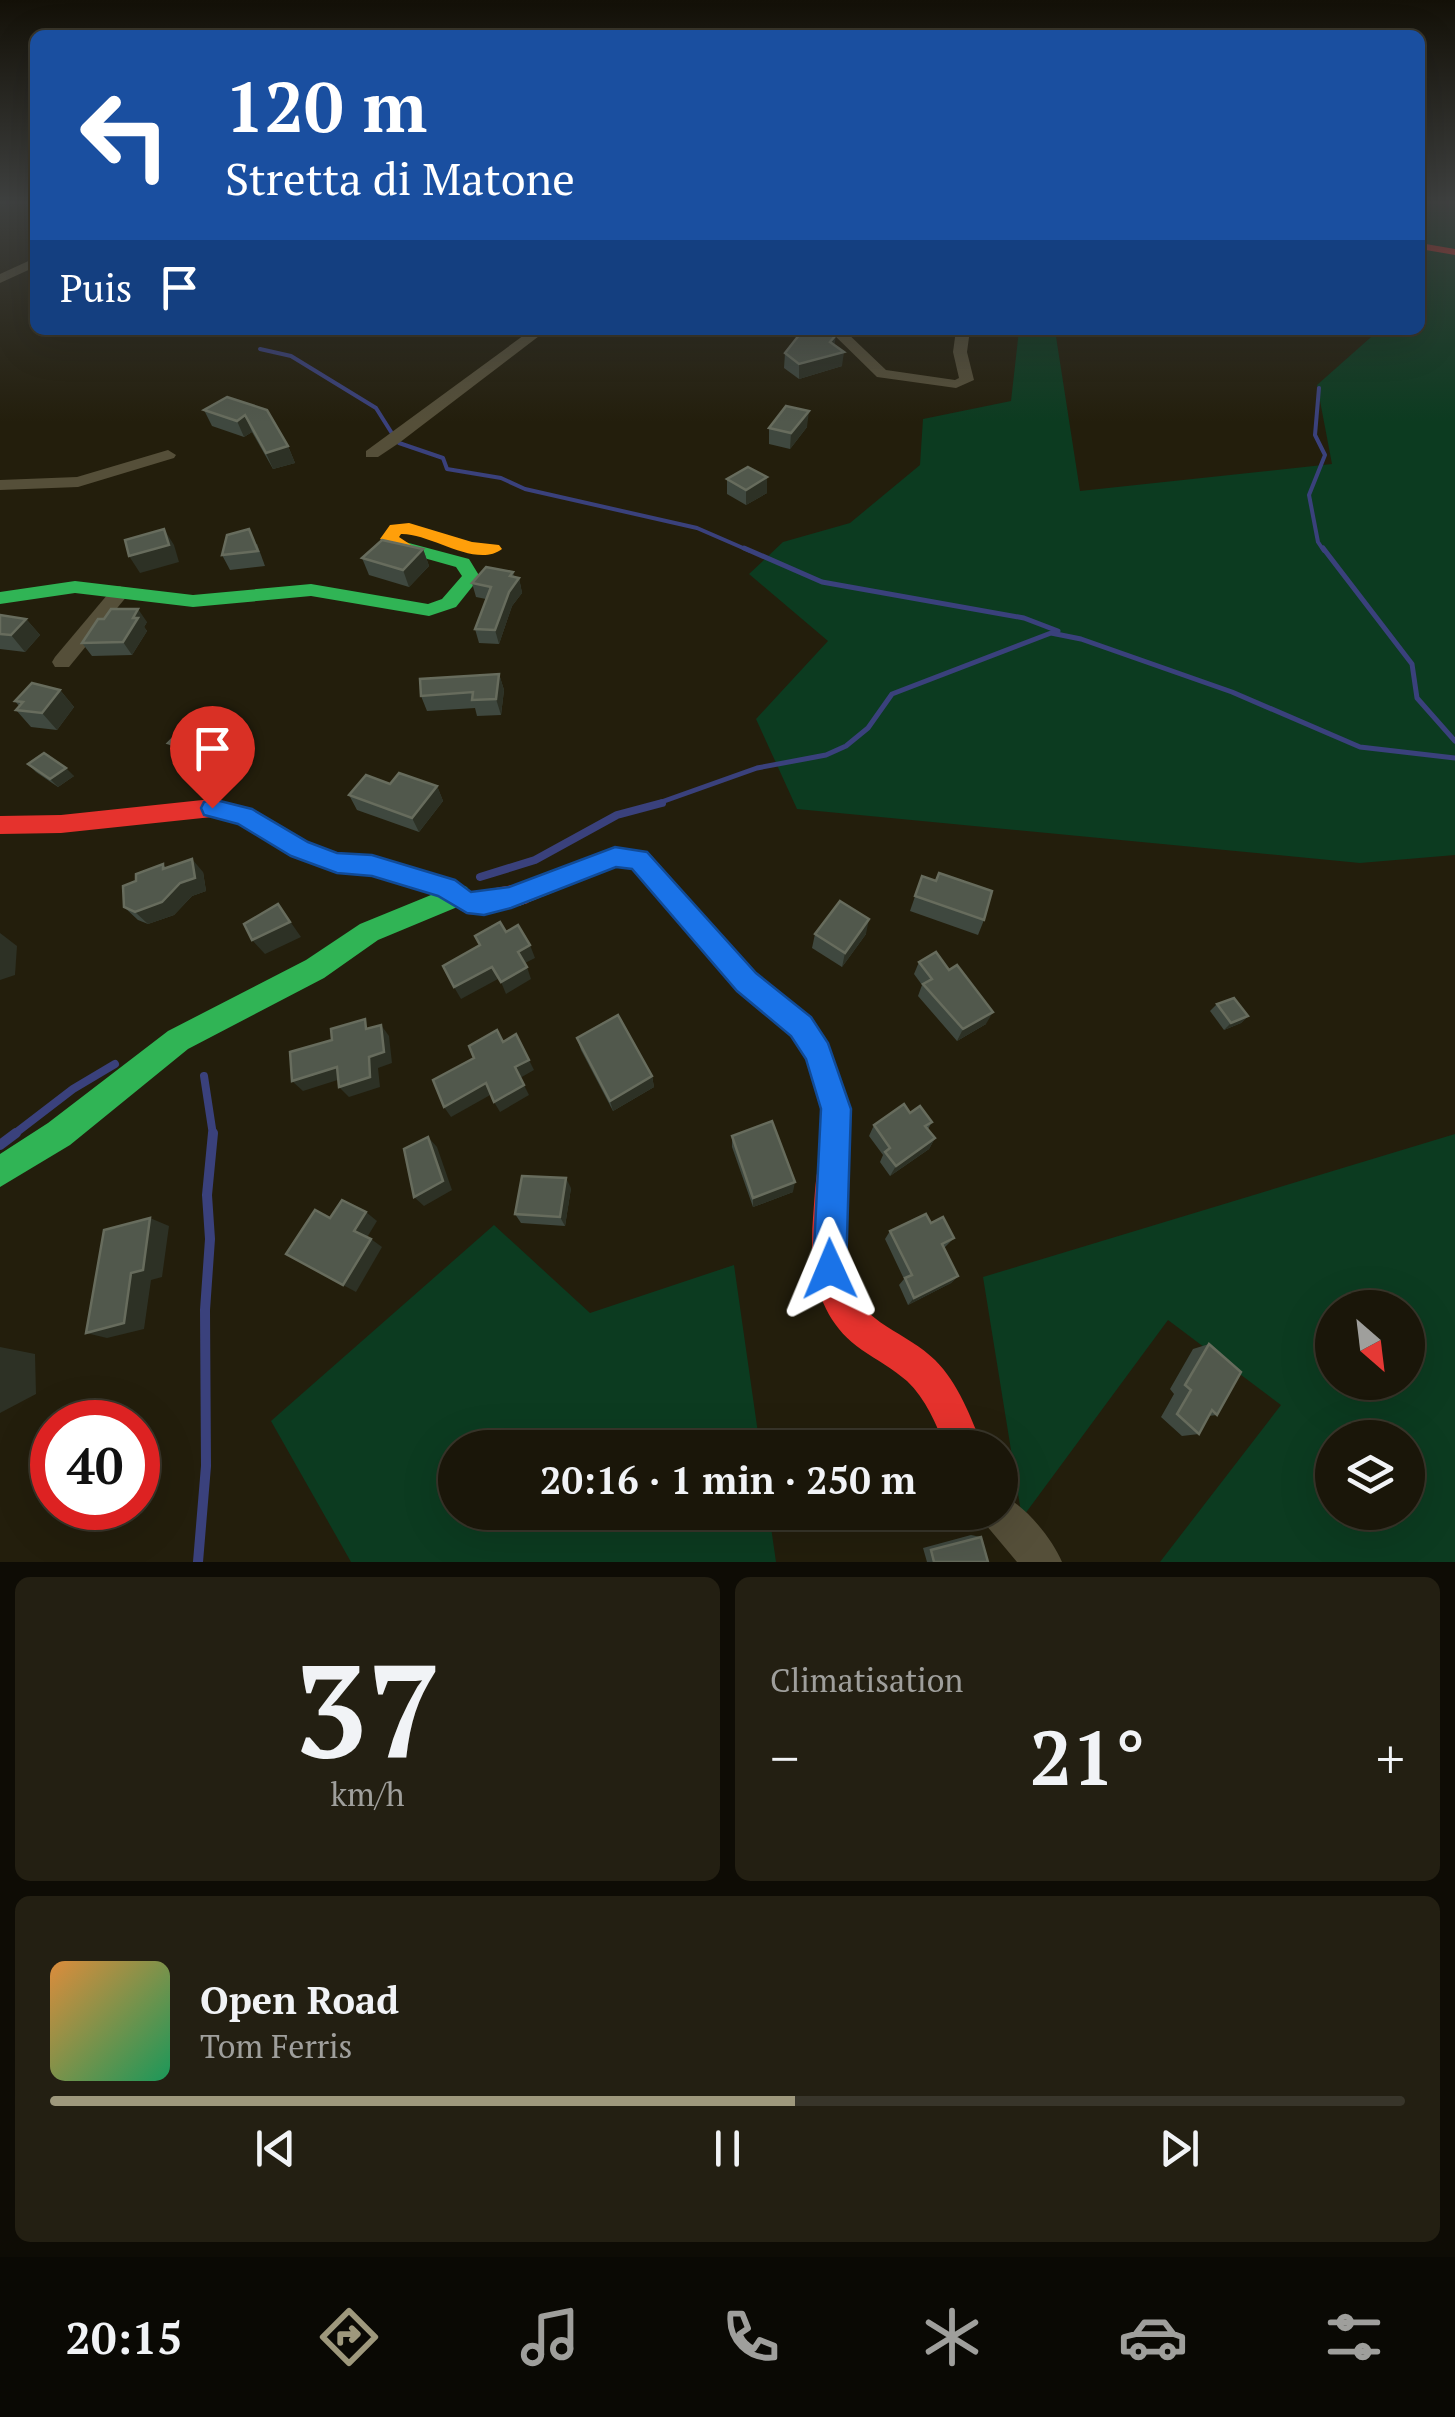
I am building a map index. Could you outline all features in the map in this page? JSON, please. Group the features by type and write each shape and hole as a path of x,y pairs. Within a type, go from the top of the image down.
{"street":[{"path":"372,454 414,429 458,390 533,335"},
{"path":"841,335 882,374 956,384 966,380 960,352 962,335"},
{"path":"0,485 78,482 168,455"},
{"path":"0,598 76,587 193,601 311,590 428,610 447,608 471,576 470,570 463,563 397,545 389,539 396,529 412,527 473,551 493,550"},
{"path":"62,662 120,592"},
{"path":"0,825 61,824 212,808 244,816 300,849 337,863 372,866 458,895 467,902 484,904 511,898 615,857 639,860 747,982 801,1026 818,1053 836,1109 830,1269 844,1310 868,1338 909,1363 933,1384 956,1430"},
{"path":"0,1172 59,1134 178,1040 314,968 369,932 458,895"},
{"path":"1015,1530 1043,1562"}],"green space":[{"path":"1425,276 1455,276 1455,855 1360,863 797,809 756,719 828,641 749,574 783,542 850,523 920,465 923,419 1011,401 1018,335 1056,335 1080,491 1332,464 1317,385 1373,335 1425,335"},
{"path":"1455,1134 1455,1562 1160,1562 1281,1405 1168,1320 1022,1518 1018,1430 1008,1430 983,1277"},
{"path":"494,1225 590,1313 734,1265 758,1430 438,1430 438,1530 771,1530 776,1562 351,1562 271,1421"}],"building":[{"path":"799,335 836,335 830,342 844,352 799,364 785,353"},
{"path":"227,397 267,410 288,446 266,453 245,415 237,421 204,410"},
{"path":"786,406 809,411 791,433 769,428"},
{"path":"748,467 767,477 746,490 727,479"},
{"path":"164,529 169,545 129,556 125,540"},
{"path":"249,529 258,551 222,555 227,535"},
{"path":"382,540 423,549 403,570 362,558"},
{"path":"486,567 513,572 510,576 519,578 509,592 495,630 475,629 491,587 472,583"},
{"path":"111,609 138,609 133,618 138,618 123,642 82,643 98,619 104,619"},
{"path":"0,615 26,619 11,635 0,634"},
{"path":"499,674 496,699 472,700 473,692 421,696 420,679"},
{"path":"32,683 60,690 42,713 16,710 23,702 15,701"},
{"path":"188,723 213,731 193,750 168,743"},
{"path":"44,753 66,768 50,779 28,764"},
{"path":"399,773 437,786 412,818 349,795 366,775 390,784"},
{"path":"192,859 195,878 180,883 162,902 135,912 124,907 123,886 136,881 136,874"},
{"path":"939,873 992,891 984,920 915,896 922,876 936,881"},
{"path":"840,901 869,919 845,953 815,934"},
{"path":"278,904 290,922 252,940 244,924"},
{"path":"500,922 506,932 518,925 530,945 518,952 527,967 501,982 492,967 454,987 443,966 480,945 475,936"},
{"path":"936,952 949,970 957,965 993,1012 963,1029 923,984 932,979 919,962"},
{"path":"1234,998 1248,1016 1231,1023 1217,1004"},
{"path":"618,1015 652,1076 610,1101 577,1038"},
{"path":"365,1019 366,1029 381,1025 384,1052 369,1057 370,1077 339,1087 337,1067 292,1081 290,1052 332,1040 331,1029"},
{"path":"497,1030 503,1042 516,1034 529,1060 515,1067 524,1085 494,1102 486,1083 444,1107 433,1080 474,1058 469,1046"},
{"path":"904,1104 910,1113 920,1106 932,1122 925,1126 935,1138 896,1166 885,1152 890,1148 874,1125"},
{"path":"772,1121 795,1182 753,1198 732,1136"},
{"path":"428,1137 443,1181 414,1197 404,1149"},
{"path":"522,1176 566,1178 560,1217 515,1214"},
{"path":"342,1200 366,1212 354,1231 371,1239 343,1285 286,1254 315,1210 330,1218"},
{"path":"926,1214 931,1223 943,1217 954,1238 942,1244 958,1276 914,1298 905,1278 912,1275 890,1231"},
{"path":"150,1218 143,1270 131,1273 124,1323 86,1333 104,1230"},
{"path":"1209,1344 1241,1372 1217,1415 1212,1410 1199,1434 1177,1414 1191,1390 1185,1385"},
{"path":"981,1537 988,1562 934,1562 931,1550"}],"waterway":[{"path":"260,349 291,356 376,408 393,435"},
{"path":"1319,388 1315,435 1325,455 1309,495 1318,542 1324,551"},
{"path":"399,443 443,458 447,469 501,478 525,489 697,528 750,551"},
{"path":"744,548 822,582 1024,618 1058,631"},
{"path":"1323,548 1412,664 1417,698 1455,741"},
{"path":"653,805 757,768 826,755 846,746 868,728 892,694 1051,633 1081,639 1232,692 1360,747 1455,758"},
{"path":"480,877 535,860 617,815 662,803"},
{"path":"13,1135 73,1089 115,1064"},
{"path":"204,1076 213,1134"},
{"path":"0,1145 16,1133"},
{"path":"198,1562 206,1466 205,1310 210,1239 207,1195 213,1134"}],"traffic: fast":[{"path":"0,598 75,587 193,601 311,590 429,610 449,603 471,577 463,563 405,547"},
{"path":"0,1172 59,1134 178,1040 315,969 369,932 458,895"}],"traffic: slow":[{"path":"405,547 389,539 396,529 421,530 468,546 493,549"},
{"path":"519,895 615,857 639,859 747,982 801,1027 818,1053 836,1109 834,1160"}],"traffic: jam":[{"path":"0,825 61,824 212,808 244,816 300,849 337,863 372,865 446,888 467,903 484,904 519,895"},
{"path":"834,1160 828,1242 835,1293 858,1326 905,1358 934,1385 957,1430"}],"route":[{"path":"212,808 244,816 300,849 337,863 372,866 446,888 467,902 484,904 511,898 615,857 639,860 747,982 801,1026 818,1053 836,1109 830,1269"}]}
